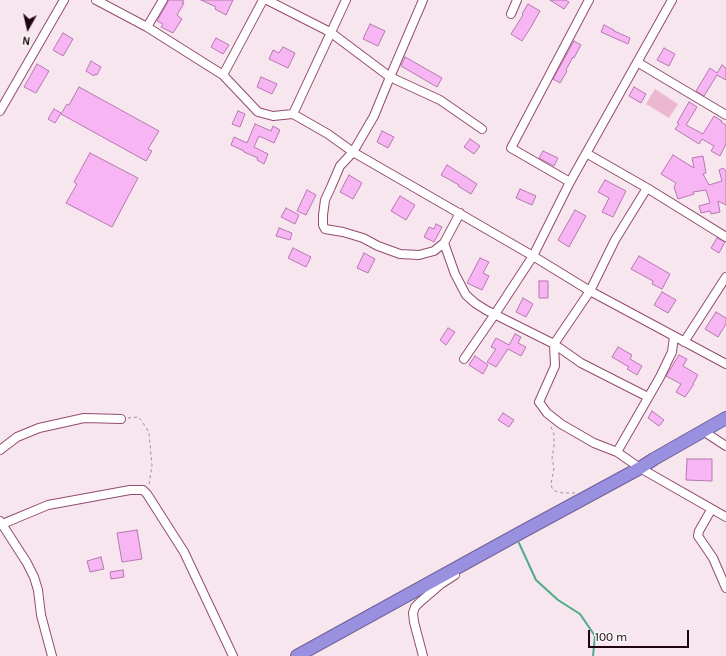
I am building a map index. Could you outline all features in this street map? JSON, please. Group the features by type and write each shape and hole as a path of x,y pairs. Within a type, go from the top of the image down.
{"highway":[{"path":"297,656 497,545 640,468 726,418"}],"street":[{"path":"0,111 64,0"},
{"path":"96,0 147,27 223,75 258,112 273,116 293,114 328,134 353,152 533,256 590,292 726,364"},
{"path":"147,27 163,0"},
{"path":"223,75 263,0"},
{"path":"267,0 330,32 390,77 440,100 482,129"},
{"path":"293,114 346,0"},
{"path":"423,0 374,116 353,152 340,166 325,200 323,225 325,229 343,232 363,238 378,246 400,254 420,254 434,251 444,243 460,213"},
{"path":"511,14 517,0"},
{"path":"570,182 511,148 589,0"},
{"path":"464,359 533,256 570,182 672,0"},
{"path":"637,62 726,115"},
{"path":"586,153 647,188 726,237"},
{"path":"647,188 614,240 590,292 554,344 555,366 539,402 547,413 561,424 594,443 617,452 640,468 711,510 726,517"},
{"path":"444,243 455,274 466,295 475,303 554,344 581,363 648,398"},
{"path":"684,342 726,277"},
{"path":"617,452 660,377 672,352 674,336"},
{"path":"0,450 17,437 39,428 84,418 121,419"},
{"path":"703,431 726,446"},
{"path":"52,656 41,615 38,590 34,577 27,563 1,523 48,505 130,490 143,490 184,552 233,656"},
{"path":"711,510 699,531 698,536 713,558 726,588"},
{"path":"423,656 414,622 413,613 415,607 449,578 488,557 495,550 497,545"}],"path":[{"path":"547,413 554,434 552,458 554,468 551,484 552,488 555,491 563,493 575,492"},
{"path":"121,419 134,416 138,417 149,434 152,465 147,494"}],"shaded area":[{"path":"655,89 678,104 669,118 646,104"}],"building":[{"path":"169,0 184,0 182,3 184,3 177,15 182,19 173,33 161,27 163,24 157,21"},
{"path":"201,0 233,0 226,15 215,9 216,7"},
{"path":"550,0 565,0 569,2 564,9"},
{"path":"528,4 540,11 522,41 511,34"},
{"path":"370,24 385,31 378,46 363,39"},
{"path":"604,25 630,38 628,44 601,32"},
{"path":"63,33 73,39 63,56 53,50"},
{"path":"216,38 229,45 223,54 211,47"},
{"path":"574,41 581,45 560,83 553,79"},
{"path":"283,47 295,53 288,68 269,59 273,50 279,53"},
{"path":"664,48 675,54 669,66 657,60"},
{"path":"405,57 442,78 437,87 401,66"},
{"path":"91,61 101,67 97,75 95,74 94,76 86,71"},
{"path":"37,64 49,71 36,93 24,87"},
{"path":"722,65 726,68 726,80 717,75 704,96 696,91 710,68 717,73"},
{"path":"261,77 277,84 272,94 257,87"},
{"path":"79,87 159,131 148,149 152,151 146,161 61,114 67,104 69,105"},
{"path":"634,87 646,94 641,103 629,96"},
{"path":"689,102 697,107 686,125 703,134 714,116 726,125 726,144 720,156 711,151 714,146 702,139 699,144 675,129 679,124 677,123"},
{"path":"54,109 61,113 55,123 48,119"},
{"path":"238,111 245,114 240,127 232,124"},
{"path":"255,124 271,131 273,126 280,130 274,143 259,136 254,147 268,154 264,164 257,160 258,158 231,145 234,137 247,143"},
{"path":"382,131 394,137 388,148 377,142"},
{"path":"470,139 480,146 474,154 464,147"},
{"path":"543,151 558,158 554,166 539,158"},
{"path":"90,153 138,178 112,227 66,203 77,184 74,182"},
{"path":"673,155 694,168 692,158 703,156 706,173 703,174 709,185 722,181 719,170 723,168 726,171 726,205 718,201 720,212 711,214 710,211 701,213 699,206 710,203 706,190 693,192 694,194 678,199 674,187 676,183 661,174"},
{"path":"447,165 477,184 471,194 441,175"},
{"path":"349,175 362,183 353,199 340,192"},
{"path":"605,180 626,191 613,217 602,212 609,198 598,192"},
{"path":"520,189 536,196 532,205 516,198"},
{"path":"307,190 316,195 306,215 297,211"},
{"path":"400,196 415,205 406,220 391,211"},
{"path":"286,208 299,215 295,224 281,217"},
{"path":"575,210 586,216 569,247 558,240"},
{"path":"436,224 442,227 434,242 424,237 429,227 434,229"},
{"path":"279,228 292,233 290,240 276,236"},
{"path":"717,238 725,242 719,253 711,248"},
{"path":"293,248 311,257 306,267 288,258"},
{"path":"364,253 375,259 368,273 357,268"},
{"path":"639,256 670,274 662,289 652,284 653,281 631,269"},
{"path":"480,258 489,262 483,273 489,276 482,290 467,283"},
{"path":"539,281 548,281 548,298 539,298"},
{"path":"662,292 676,300 668,313 654,305"},
{"path":"523,298 533,304 526,317 516,312"},
{"path":"716,312 726,318 726,324 718,337 705,329"},
{"path":"448,328 455,332 446,345 440,340"},
{"path":"515,334 521,337 518,343 526,347 521,356 508,349 496,367 487,362 496,349 491,347 496,338 509,345"},
{"path":"618,347 632,355 630,359 642,366 637,375 627,369 629,367 612,357"},
{"path":"679,355 687,359 683,366 698,375 685,397 676,392 681,384 666,376"},
{"path":"475,356 488,365 483,374 469,365"},
{"path":"652,411 664,420 659,426 648,418"},
{"path":"503,413 514,420 509,427 498,420"},
{"path":"687,459 712,459 712,481 686,480"},
{"path":"137,530 142,559 122,562 117,533"},
{"path":"101,557 104,569 90,572 87,561"},
{"path":"123,570 124,577 111,579 110,572"}],"waterway":[{"path":"519,543 536,580 558,600 580,614 595,636 593,656"}]}
